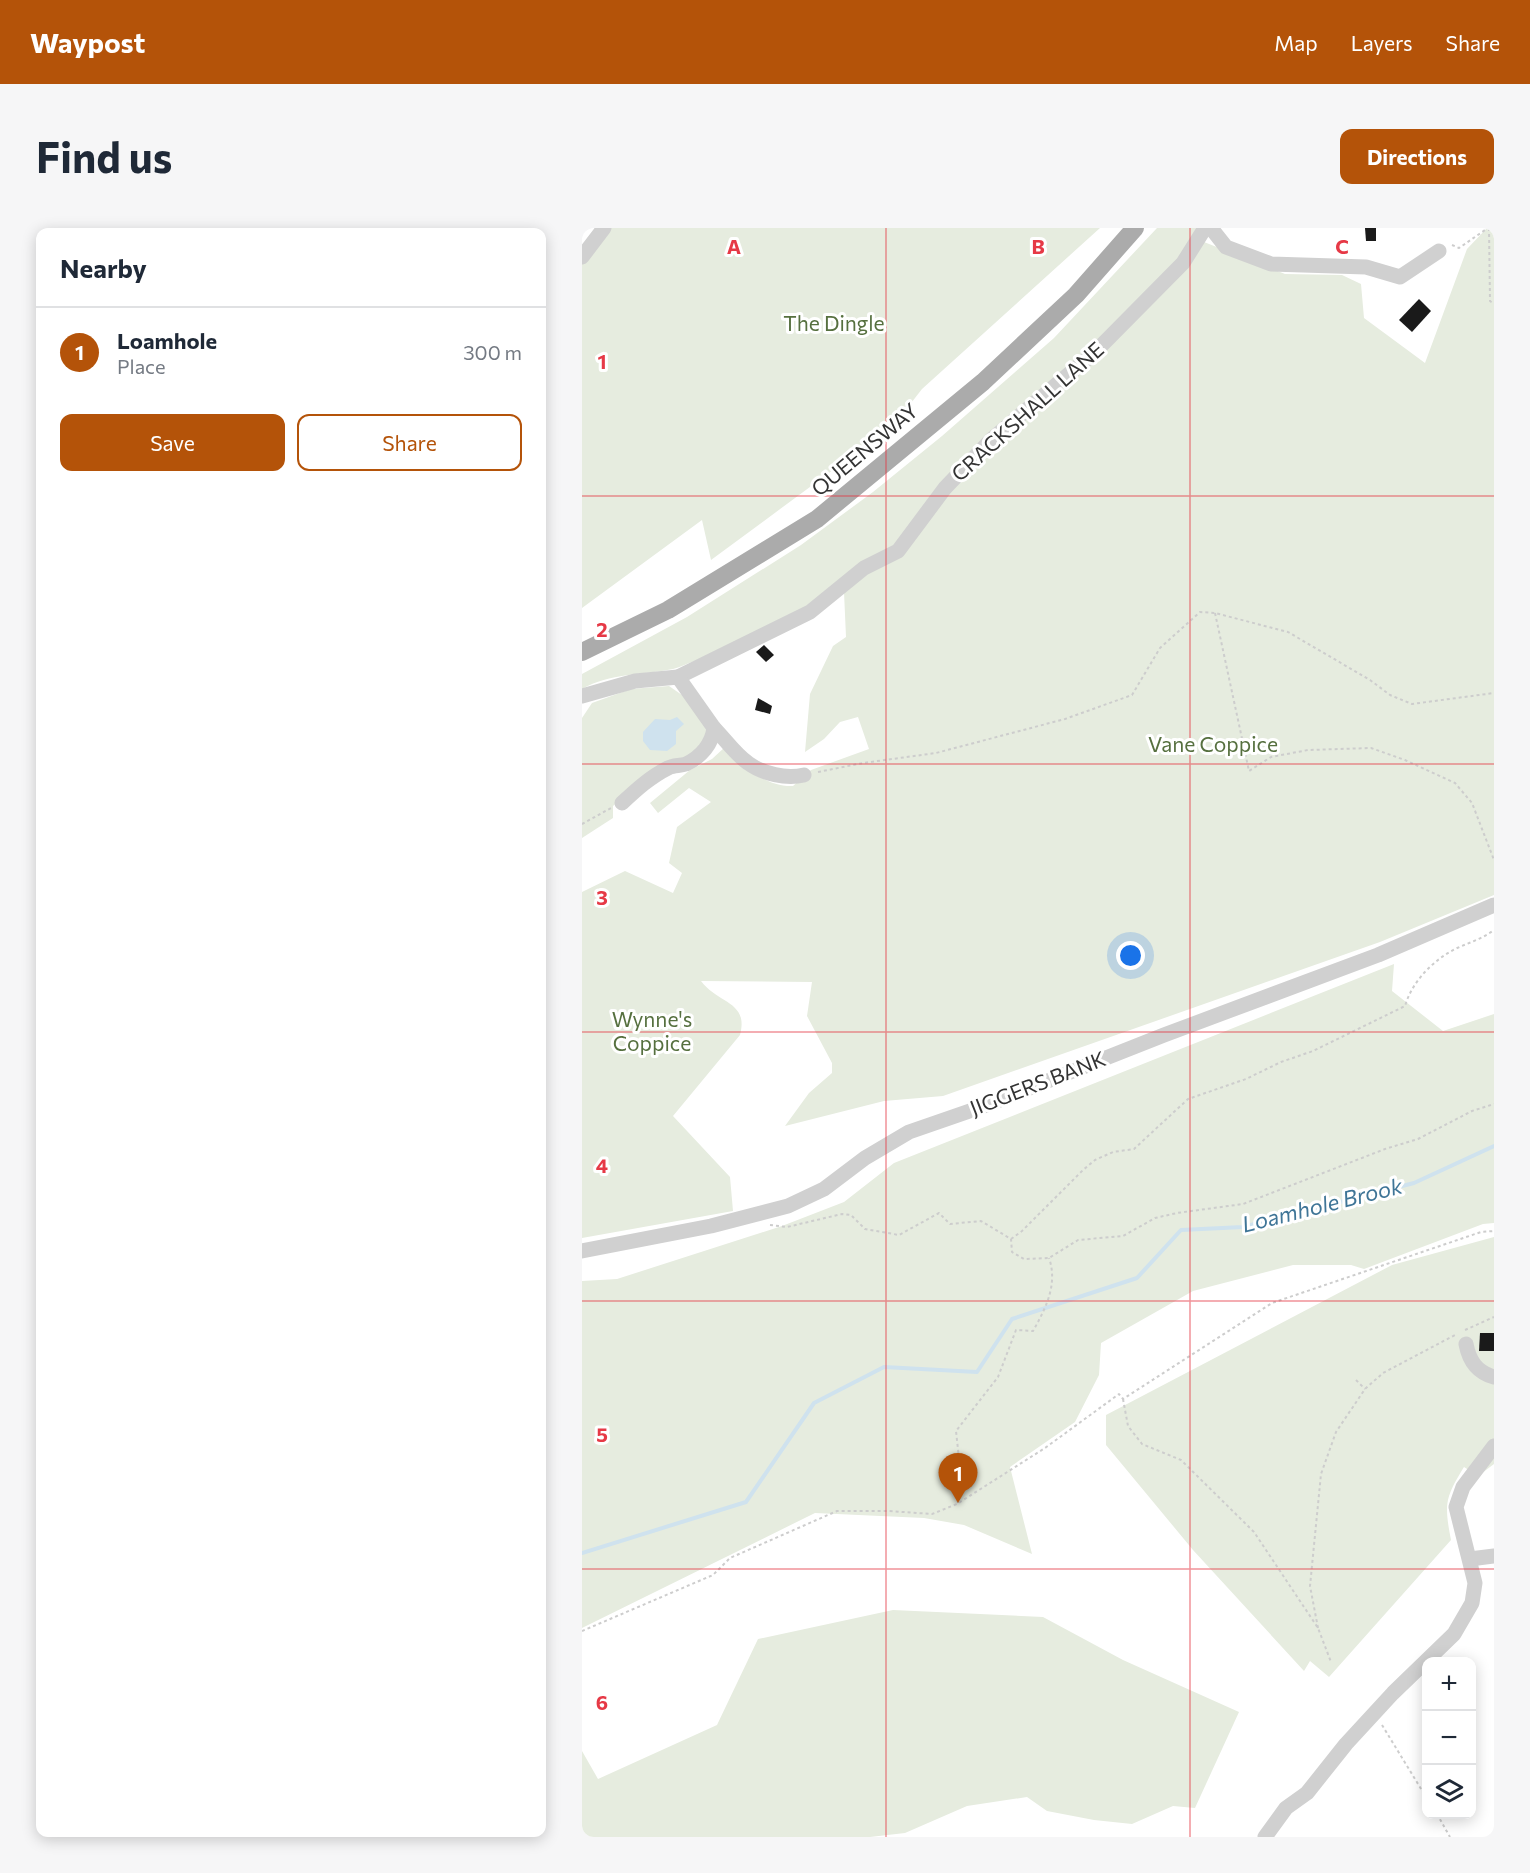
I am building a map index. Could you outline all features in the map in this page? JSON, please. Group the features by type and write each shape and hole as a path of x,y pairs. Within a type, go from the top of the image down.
{"main road":[{"name":"QUEENSWAY","path":"582,652 668,610 817,519 983,382 1076,296 1135,228"}],"street":[{"path":"582,257 604,228"},
{"name":"CRACKSHALL LANE","path":"582,696 635,681 678,677 810,612 864,567 898,551 945,488 991,440 1103,344 1183,263 1204,228"},
{"path":"1211,228 1226,247 1271,264 1366,267 1400,277 1439,251"},
{"path":"678,677 714,728 748,763 777,775 792,777 804,775"},
{"path":"622,803 670,766 684,765 700,755 712,740 714,728"},
{"name":"JIGGERS BANK","path":"582,1251 700,1228 788,1206 824,1189 865,1158 909,1132 987,1105 1164,1035 1378,955 1494,905"},
{"path":"1466,1344 1472,1363 1478,1369 1494,1377"},
{"path":"1265,1837 1286,1808 1307,1793 1374,1713 1454,1634 1472,1603 1475,1583 1456,1506 1463,1486 1494,1446"},
{"path":"1470,1559 1494,1556"}],"path":[{"path":"1459,248 1488,228"},
{"path":"1488,228 1490,301 1494,304"},
{"path":"804,775 863,763 936,753 1065,719 1132,695 1160,648 1200,612 1215,613 1288,632 1370,680 1390,695 1412,704 1494,693"},
{"path":"1215,613 1249,771 1271,757 1308,750 1371,748 1406,760 1455,783 1472,803 1494,860"},
{"path":"582,824 604,810 622,803"},
{"path":"1011,1239 1095,1160 1113,1152 1134,1149 1188,1099 1246,1079 1281,1062 1313,1051 1405,1006 1410,992 1427,969 1452,951 1494,930"},
{"path":"1011,1239 1012,1252 1024,1259 1049,1258 1078,1240 1123,1236 1155,1218 1177,1212 1243,1204 1385,1149 1418,1139 1472,1111 1494,1104"},
{"path":"763,1212 770,1225 787,1227 842,1214 851,1215 865,1229 899,1234 939,1213 950,1224 981,1221 1011,1239"},
{"path":"1123,1399 1272,1303 1481,1232 1494,1231"},
{"path":"958,1503 955,1492 962,1486 956,1431 998,1377 1016,1330 1033,1331 1039,1321 1051,1297 1053,1270 1049,1258"},
{"path":"1331,1662 1318,1628 1310,1586 1321,1474 1336,1432 1365,1389 1383,1372 1494,1317"},
{"path":"1356,1380 1365,1389"},
{"path":"582,1631 713,1575 730,1558 837,1511 932,1514 958,1503 1045,1449 1119,1394 1123,1399 1128,1426 1142,1444 1181,1460 1254,1532 1318,1628"},
{"path":"1374,1713 1422,1791"},
{"path":"1439,1819 1450,1837"}],"green space":[{"name":"The Dingle","path":"611,228 1100,228 922,389 894,425 711,560 702,520 582,608 582,260"},
{"name":"Vane Coppice","path":"1157,228 1214,228 1204,242 1285,274 1342,275 1361,284 1364,318 1425,363 1467,249 1487,228 1494,228 1494,895 1380,942 943,1096 884,1101 785,1126 809,1093 832,1073 832,1063 807,1016 812,982 701,981 708,989 736,1009 742,1024 740,1035 673,1116 730,1177 733,1211 582,1238 582,892 625,871 673,893 682,873 669,863 677,827 711,802 689,788 658,813 650,803 690,770 712,759 725,747 764,779 793,786 811,770 869,749 858,717 840,722 824,739 805,752 810,694 833,646 846,637 844,592 676,668 615,677 582,689 582,674 687,617 801,545 873,492 942,436 1054,338"},
{"path":"669,686 692,702 710,730 705,741 687,759 671,760 613,806 613,818 582,838 582,718 592,703 631,689"},
{"path":"1394,964 1392,991 1443,1031 1494,1014 1494,1223 1483,1224 1364,1269 1351,1265 1293,1265 1193,1291 1101,1343 1099,1375 1075,1422 1010,1467 1032,1554 964,1525 924,1518 815,1513 582,1628 582,1281 617,1279 782,1226 844,1202 894,1163"},
{"path":"1494,1237 1494,1464 1478,1476 1464,1467 1453,1486 1448,1502 1447,1518 1451,1540 1329,1677 1310,1661 1304,1671 1193,1550 1106,1445 1106,1415 1392,1265"},
{"path":"893,1610 1043,1617 1123,1660 1239,1712 1195,1808 1173,1806 1132,1824 1047,1811 1027,1797 967,1806 905,1833 870,1837 582,1837 582,1751 598,1779 717,1725 758,1639"}],"water":[{"path":"677,717 684,724 676,731 676,744 667,751 650,750 643,741 643,732 655,719 670,720"}],"building":[{"path":"1365,228 1376,228 1376,241 1366,241"},
{"path":"1419,299 1431,311 1412,332 1399,320"},
{"path":"764,645 774,655 766,662 756,652"},
{"path":"758,698 772,706 770,714 755,710"},
{"path":"1480,1333 1494,1333 1494,1351 1479,1351"}],"waterway":[{"name":"Loamhole Brook","path":"582,1553 746,1502 814,1403 884,1367 977,1372 1012,1319 1137,1278 1181,1230 1243,1227 1414,1183 1494,1146"}],"place":[{"name":"Loamhole","path":"958,1503"}],"park label":[{"name":"Wynne's Coppice","path":"652,1032"}]}
